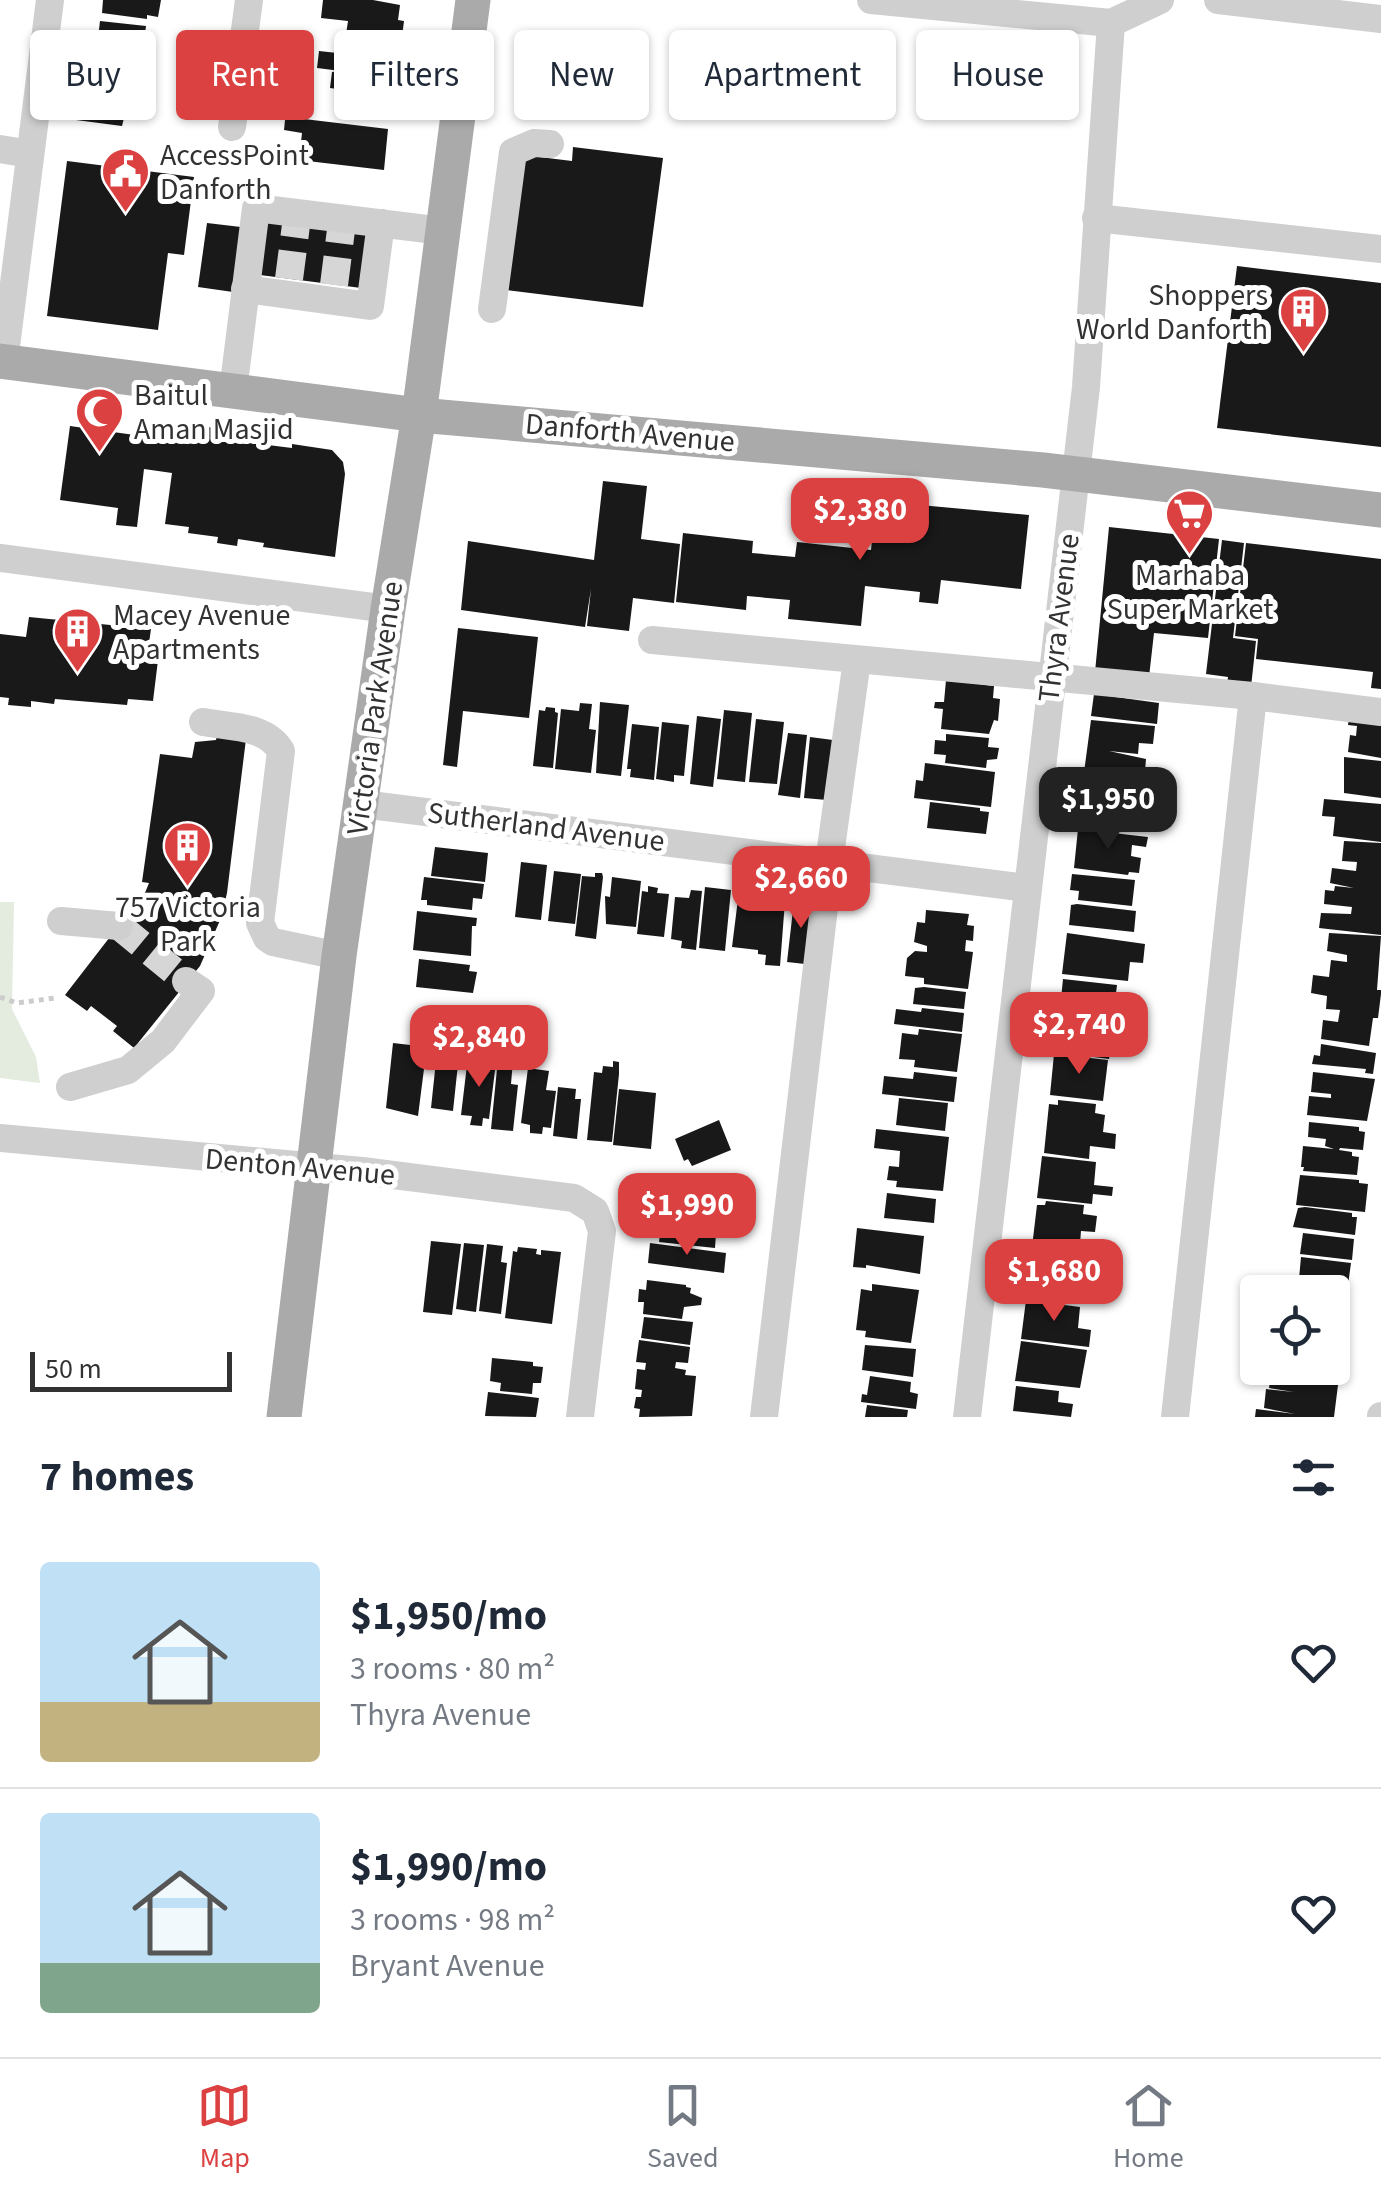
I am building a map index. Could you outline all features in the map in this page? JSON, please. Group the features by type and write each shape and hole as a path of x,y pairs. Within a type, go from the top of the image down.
{"main road":[{"name":"Victoria Park Avenue","path":"284,1417 339,956 419,414 473,0"},
{"name":"Danforth Avenue","path":"2,362 419,414 1076,474 1381,510"}],"street":[{"path":"2,362 50,0"},
{"path":"232,127 249,0"},
{"path":"871,0 1111,23 1160,0"},
{"path":"1218,0 1381,19"},
{"name":"Thyra Avenue","path":"967,1417 1076,474 1092,309 1111,23"},
{"path":"492,309 513,152 534,143 550,144"},
{"path":"0,149 30,154"},
{"path":"233,392 256,208 297,219 443,230"},
{"path":"1096,218 1381,249"},
{"path":"245,289 288,287 333,293 370,306 380,223"},
{"path":"0,558 388,609"},
{"path":"652,640 1252,696 1381,712"},
{"path":"764,1417 829,862 857,660"},
{"path":"1175,1417 1252,696"},
{"path":"202,722 256,731 278,744 282,752 260,923 273,942 339,956"},
{"name":"Sutherland Avenue","path":"362,804 1027,888"},
{"path":"61,921 118,926"},
{"path":"70,1086 128,1070 163,1041 201,991 186,981"},
{"name":"Denton Avenue","path":"1,1143 314,1168 574,1198 595,1211 602,1231 580,1417"}],"path":[{"path":"0,997 18,1003 55,998"}],"shaded area":[{"path":"0,902 14,902 12,1009 36,1057 40,1083 0,1078"}],"building":[{"path":"103,0 161,0 158,17 147,15 147,19 102,13"},
{"path":"323,0 373,0 400,5 398,20 404,21 403,30 347,30 348,21 321,18"},
{"path":"100,21 146,26 145,30 99,30"},
{"path":"319,51 334,53 334,70 317,68"},
{"path":"76,120 124,120 122,126"},
{"path":"285,120 388,129 384,170 299,160 302,133 284,130"},
{"path":"573,147 663,158 643,307 498,289 515,154 572,161"},
{"name":"AccessPoint Danforth","path":"67,161 194,177 184,255 168,253 158,330 47,316"},
{"path":"259,220 375,235 369,289 253,274"},
{"path":"207,223 241,227 233,292 198,287"},
{"name":"Shoppers World Danforth","path":"1237,266 1381,283 1381,447 1217,428"},
{"path":"151,421 252,432 251,443 332,450 343,462 345,474 335,557 263,547 264,543 238,539 237,546 217,543 218,537 188,533 189,527 165,524 172,473 144,469 137,527 116,525 118,508 60,500 70,426 149,437"},
{"path":"603,481 647,486 641,539 680,544 674,603 633,598 629,631 587,626 591,589 585,627 461,610 468,541 594,560"},
{"path":"876,501 1029,515 1021,589 941,580 938,604 919,602 920,592 865,586 861,626 788,619 790,600 747,596 746,610 676,602 683,533 753,541 752,553 795,557 797,542 871,550"},
{"path":"1109,527 1219,539 1208,638 1154,633 1149,677 1095,672"},
{"path":"1222,540 1244,543 1233,638 1256,641 1251,687 1227,684 1228,677 1206,674"},
{"path":"1246,543 1381,559 1381,689 1371,688 1373,672 1256,659 1258,639 1235,636"},
{"name":"Macey Avenue Apartments","path":"29,617 151,629 148,650 159,652 153,701 128,699 127,705 55,699 54,704 31,701 31,707 8,705 9,698 0,697 0,634 26,637"},
{"path":"458,628 538,637 529,718 463,711 457,767 443,765"},
{"path":"946,680 994,686 993,698 1000,699 998,721 994,720 989,734 941,729 943,709 934,708 935,702 944,702"},
{"path":"1094,694 1159,703 1157,724 1091,716"},
{"path":"600,702 629,705 621,776 596,773"},
{"path":"580,703 592,704 589,729 596,730 591,773 555,769 561,709 579,711"},
{"path":"546,707 555,708 558,713 553,768 533,766 539,710 545,711"},
{"path":"724,710 752,713 745,782 717,779"},
{"path":"697,716 721,719 713,787 690,784"},
{"path":"1349,717 1381,721 1381,758 1348,752 1350,735 1356,736 1357,726 1348,725"},
{"path":"756,719 784,722 777,784 749,782"},
{"path":"1091,720 1155,726 1153,744 1139,743 1138,754 1109,751 1146,759 1145,771 1135,770 1133,785 1083,780"},
{"path":"662,722 689,725 684,776 674,775 674,782 656,779"},
{"path":"632,724 659,727 654,780 630,777 631,769 627,769"},
{"path":"788,733 807,735 800,798 778,795"},
{"path":"946,734 989,738 988,747 999,748 997,759 987,760 986,768 945,763 946,755 934,754 935,740 946,741"},
{"name":"757 Victoria Park","path":"217,735 246,739 221,918 200,966 134,1048 113,1031 117,1026 91,1006 87,1011 65,995 130,911 136,915 149,883 142,882 160,754 192,758 195,742 216,740"},
{"path":"810,737 833,740 827,800 804,798"},
{"path":"1344,757 1381,761 1381,798 1344,793"},
{"path":"925,763 995,772 991,807 914,798 916,780 923,781"},
{"path":"1083,784 1158,791 1156,806 1137,803 1134,830 1079,824"},
{"path":"1324,799 1381,804 1381,842 1333,836 1335,817 1322,816"},
{"path":"930,802 989,812 986,834 927,828"},
{"path":"1078,829 1148,837 1146,847 1132,845 1131,856 1141,858 1139,873 1074,868"},
{"path":"1344,841 1381,843 1381,935 1319,928 1321,913 1351,914 1352,907 1324,904 1325,890 1334,891 1335,886 1354,888 1330,883 1332,868 1356,871 1357,862 1342,861"},
{"path":"435,847 488,853 485,882 431,876"},
{"path":"521,862 547,865 541,920 515,917"},
{"path":"554,871 581,874 575,924 548,921"},
{"path":"595,873 602,873 603,877 596,939 575,936 582,876 595,877"},
{"path":"1072,874 1135,880 1132,906 1078,900 1079,891 1070,890"},
{"path":"424,877 484,884 482,899 473,898 472,910 427,905 427,900 421,900"},
{"path":"612,877 641,881 636,927 606,924 605,896 610,897"},
{"path":"648,886 658,888 657,893 669,894 664,937 637,934 642,891 648,892"},
{"path":"705,887 731,890 725,951 699,948"},
{"path":"691,890 702,891 696,950 681,948 682,941 671,939 675,897 689,898"},
{"path":"739,891 764,893 762,907 766,899 785,901 780,966 765,965 766,955 758,954 758,950 732,947"},
{"path":"794,901 816,903 805,964 787,962"},
{"path":"1071,905 1136,911 1134,932 1069,925"},
{"path":"926,910 969,914 967,925 974,926 973,941 966,940 965,951 973,952 968,989 924,984 924,978 905,976 907,958 915,951 927,952 927,946 914,942 917,922 925,923"},
{"path":"417,911 477,918 476,926 472,926 471,956 413,950"},
{"path":"1067,933 1145,944 1143,963 1130,962 1128,981 1062,974"},
{"path":"1329,933 1381,936 1377,990 1381,994 1369,1046 1321,1039 1323,1020 1338,1022 1340,1010 1326,1009 1327,996 1311,993 1313,975 1329,977 1331,960 1347,962 1347,955 1327,951"},
{"path":"419,959 470,965 469,971 477,972 473,993 416,987"},
{"path":"1063,979 1117,985 1112,1025 1059,1019"},
{"path":"915,988 966,992 964,1009 913,1004"},
{"path":"922,1008 964,1013 962,1032 894,1024 896,1009 921,1012"},
{"path":"1059,1024 1119,1031 1117,1048 1111,1047 1109,1059 1063,1053 1064,1046 1056,1045"},
{"path":"919,1029 962,1034 957,1072 914,1067 915,1060 899,1059 902,1033 918,1035"},
{"path":"438,1042 460,1045 453,1111 431,1108"},
{"path":"393,1043 419,1046 417,1060 425,1061 418,1116 386,1108"},
{"path":"1321,1044 1376,1053 1373,1074 1365,1073 1366,1069 1312,1064 1314,1055 1320,1056"},
{"path":"483,1052 497,1054 489,1119 483,1118 482,1126 470,1125 472,1116 461,1115 467,1065 481,1067"},
{"path":"1054,1054 1108,1060 1103,1101 1050,1095"},
{"path":"498,1059 513,1060 511,1084 518,1085 513,1131 491,1129"},
{"path":"613,1061 619,1062 619,1074 612,1142 587,1140 594,1072 602,1073 603,1066 613,1067"},
{"path":"528,1068 549,1071 546,1090 556,1091 551,1128 543,1127 542,1134 530,1133 530,1125 521,1123"},
{"path":"914,1072 957,1077 954,1102 882,1094 884,1076 913,1079"},
{"path":"1313,1072 1375,1079 1367,1121 1307,1115 1309,1096 1331,1098 1331,1094 1311,1092"},
{"path":"558,1087 576,1089 575,1099 581,1099 577,1139 553,1136"},
{"path":"619,1089 656,1093 651,1149 613,1145"},
{"path":"899,1098 948,1103 945,1131 896,1125"},
{"path":"1058,1100 1096,1104 1095,1113 1105,1115 1103,1132 1116,1134 1115,1149 1090,1146 1089,1159 1044,1153 1049,1104 1058,1105"},
{"path":"719,1120 731,1150 692,1166 688,1159 684,1161 675,1139"},
{"path":"1309,1122 1359,1127 1359,1131 1365,1132 1363,1150 1339,1150 1359,1157 1357,1175 1303,1171 1303,1146 1334,1149 1325,1146 1326,1139 1308,1137"},
{"path":"876,1129 949,1137 943,1191 896,1187 897,1181 887,1180 889,1166 899,1167 900,1151 874,1148"},
{"path":"1042,1156 1096,1162 1094,1185 1113,1187 1112,1196 1093,1194 1092,1204 1037,1198"},
{"path":"1300,1175 1368,1184 1365,1212 1296,1205"},
{"path":"666,1186 714,1192 711,1215 663,1210"},
{"path":"887,1193 936,1199 934,1223 884,1218"},
{"path":"1046,1201 1084,1205 1083,1214 1097,1216 1095,1232 1081,1231 1079,1256 1039,1252 1040,1248 1032,1247 1037,1205 1045,1205"},
{"path":"1298,1208 1352,1213 1352,1217 1357,1217 1355,1235 1293,1227"},
{"path":"662,1216 718,1222 717,1225 727,1227 726,1234 716,1233 715,1248 659,1242"},
{"path":"857,1228 924,1236 920,1274 866,1265 853,1267"},
{"path":"1303,1233 1354,1239 1352,1260 1300,1254"},
{"path":"431,1241 461,1244 452,1315 423,1312"},
{"path":"464,1243 484,1245 476,1312 456,1309"},
{"path":"650,1243 726,1253 724,1273 648,1263"},
{"path":"487,1244 503,1246 501,1262 507,1263 501,1314 479,1311"},
{"path":"518,1247 537,1249 536,1254 541,1255 541,1250 561,1252 552,1324 505,1318 513,1251 517,1252"},
{"path":"1031,1254 1085,1260 1080,1301 1026,1294"},
{"path":"1301,1257 1351,1263 1349,1275 1299,1275"},
{"path":"647,1280 686,1285 691,1288 690,1293 702,1298 701,1305 684,1307 682,1319 643,1314 644,1302 638,1302 639,1289 646,1290"},
{"path":"872,1284 919,1290 911,1343 865,1337 866,1331 856,1330 861,1289 872,1291"},
{"path":"1026,1300 1080,1307 1078,1328 1091,1330 1089,1347 1021,1339"},
{"path":"644,1317 693,1322 690,1345 641,1338"},
{"path":"639,1340 690,1347 688,1363 676,1362 675,1368 696,1376 692,1416 639,1417 640,1409 634,1408 642,1390 635,1389 637,1369 645,1370 646,1363 636,1362"},
{"path":"1021,1341 1087,1350 1080,1388 1015,1381"},
{"path":"865,1345 916,1349 913,1377 862,1370"},
{"path":"492,1358 533,1362 533,1366 543,1367 541,1383 533,1383 532,1394 500,1391 501,1383 490,1381"},
{"path":"870,1376 911,1382 910,1392 918,1394 916,1409 861,1402 862,1394 867,1395"},
{"path":"1338,1385 1334,1417 1255,1417 1256,1409 1295,1414 1264,1408 1266,1389 1294,1392 1269,1388"},
{"path":"1016,1386 1059,1391 1058,1402 1073,1404 1071,1417 1013,1411"},
{"path":"488,1392 539,1398 536,1417 485,1416"},
{"path":"867,1405 908,1410 907,1417 865,1417"}],"tunnel":[{"path":"289,279 296,225"},
{"path":"334,285 341,230"},
{"path":"119,926 186,981"}],"place":[{"name":"AccessPoint Danforth","path":"125,214"},
{"name":"Shoppers World Danforth","path":"1303,354"},
{"name":"Baitul Aman Masjid","path":"99,454"},
{"name":"Marhaba Super Market","path":"1190,556"},
{"name":"Macey Avenue Apartments","path":"78,674"},
{"name":"757 Victoria Park","path":"188,888"}]}
